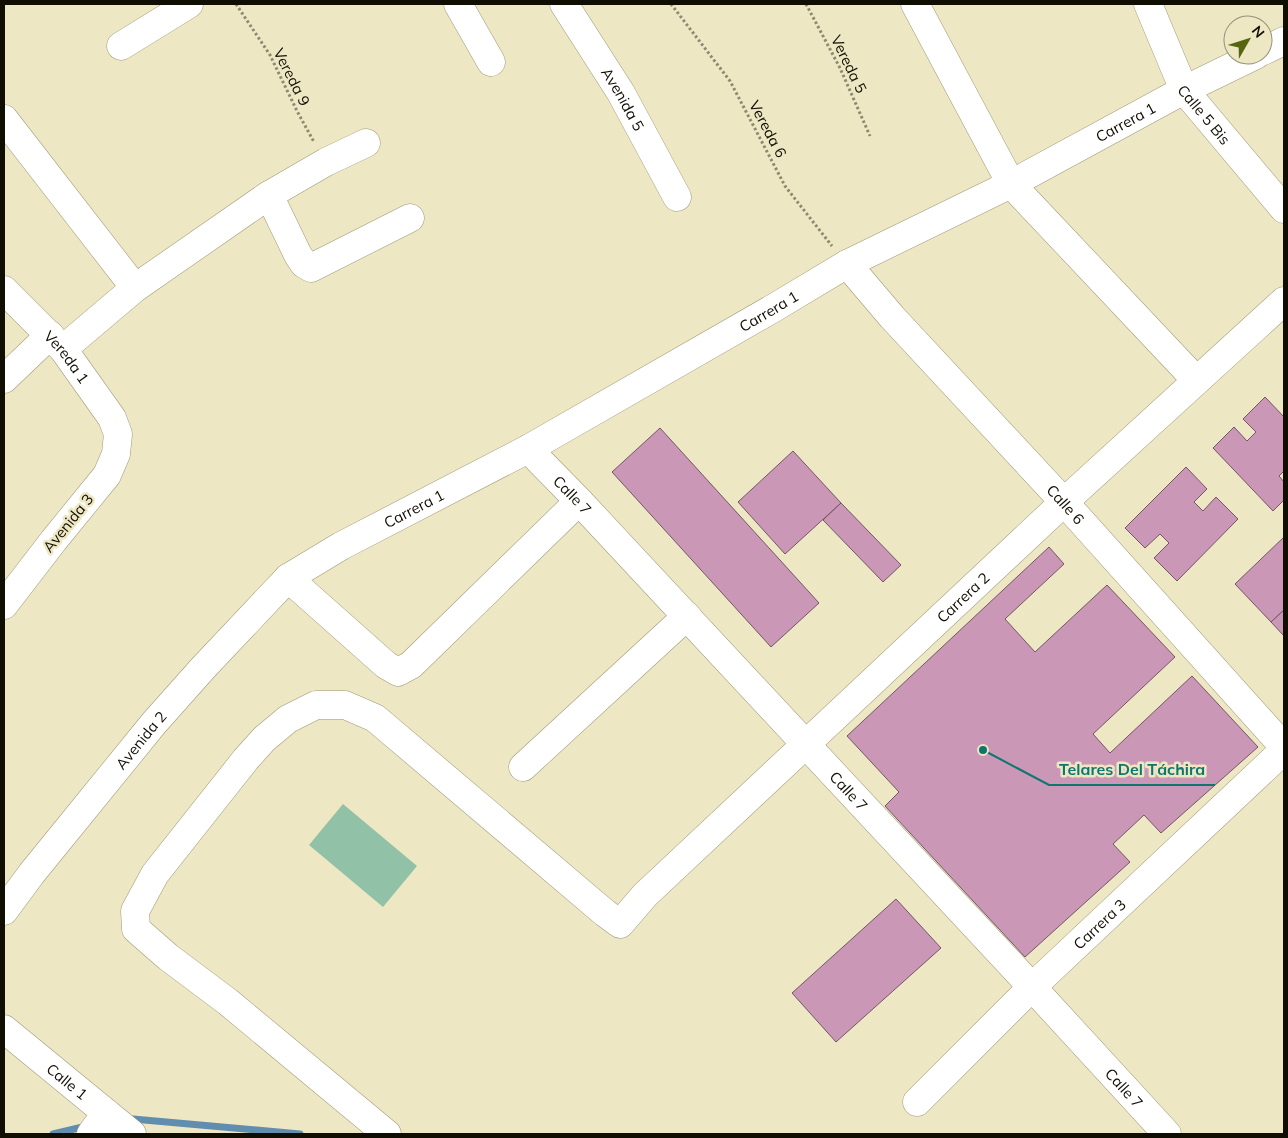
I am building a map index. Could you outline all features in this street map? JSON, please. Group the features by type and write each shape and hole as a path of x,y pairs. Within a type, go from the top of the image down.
{"street":[{"path":"121,46 189,4"},
{"path":"458,4 491,62"},
{"name":"Avenida 5","path":"564,4 620,93 677,197"},
{"path":"915,4 1011,184 1196,380"},
{"name":"Calle 5 Bis","path":"1148,4 1184,90 1284,209"},
{"name":"Carrera 1","path":"288,578 341,546 528,449 847,264 1011,184 1184,90 1235,65"},
{"path":"4,119 135,288"},
{"path":"4,379 269,195 326,162 366,143"},
{"path":"269,195 298,256 304,264 311,268 410,218"},
{"name":"Calle 6","path":"847,264 892,317 1064,502 1284,748"},
{"name":"Vereda 1","path":"4,290 56,342 112,418 118,434"},
{"name":"Carrera 2","path":"387,1134 228,1002 168,957 136,929 134,911 155,874 264,739 288,718 316,706 345,705 376,718 604,913 620,924 645,895 1064,502 1284,301"},
{"name":"Avenida 3","path":"4,605 107,475 116,454 118,434"},
{"name":"Calle 7","path":"528,449 687,616 1167,1134"},
{"path":"288,578 386,665 398,672 411,665 579,501"},
{"name":"Avenida 2","path":"4,911 32,873 154,723 202,668 288,578"},
{"path":"523,767 687,616"},
{"name":"Carrera 3","path":"917,1102 1032,987 1284,748"},
{"name":"Calle 1","path":"4,1028 99,1124 132,1134"}],"path":[{"name":"Vereda 9","path":"236,4 270,55 297,111 326,162"},
{"name":"Vereda 6","path":"671,4 730,81 785,186 847,264"},
{"name":"Vereda 5","path":"806,4 840,68 870,136"}],"green space":[{"path":"343,804 417,866 383,907 309,845"}],"building":[{"path":"1265,397 1284,417 1284,471 1279,476 1284,482 1284,500 1273,511 1213,448 1234,427 1247,441 1256,432 1243,419"},
{"path":"660,428 819,603 771,647 612,472"},
{"path":"793,451 841,503 785,554 738,502"},
{"path":"1186,467 1207,489 1194,502 1203,511 1216,497 1238,519 1177,581 1154,558 1169,543 1160,534 1145,548 1125,528"},
{"path":"841,503 901,565 883,582 823,520"},
{"path":"1284,537 1284,610 1271,622 1235,584"},
{"path":"1049,547 1064,564 1005,619 1035,652 1107,585 1175,657 1093,734 1110,753 1192,676 1258,747 1161,833 1144,815 1113,844 1130,862 1025,957 885,806 899,792 847,736"},
{"path":"1284,610 1284,636 1271,622"},
{"path":"896,899 941,948 836,1042 792,993"}],"waterway":[{"path":"133,1119 300,1134"},
{"path":"53,1134 87,1126"}],"place":[{"name":"Telares Del Táchira","path":"983,750"}]}
